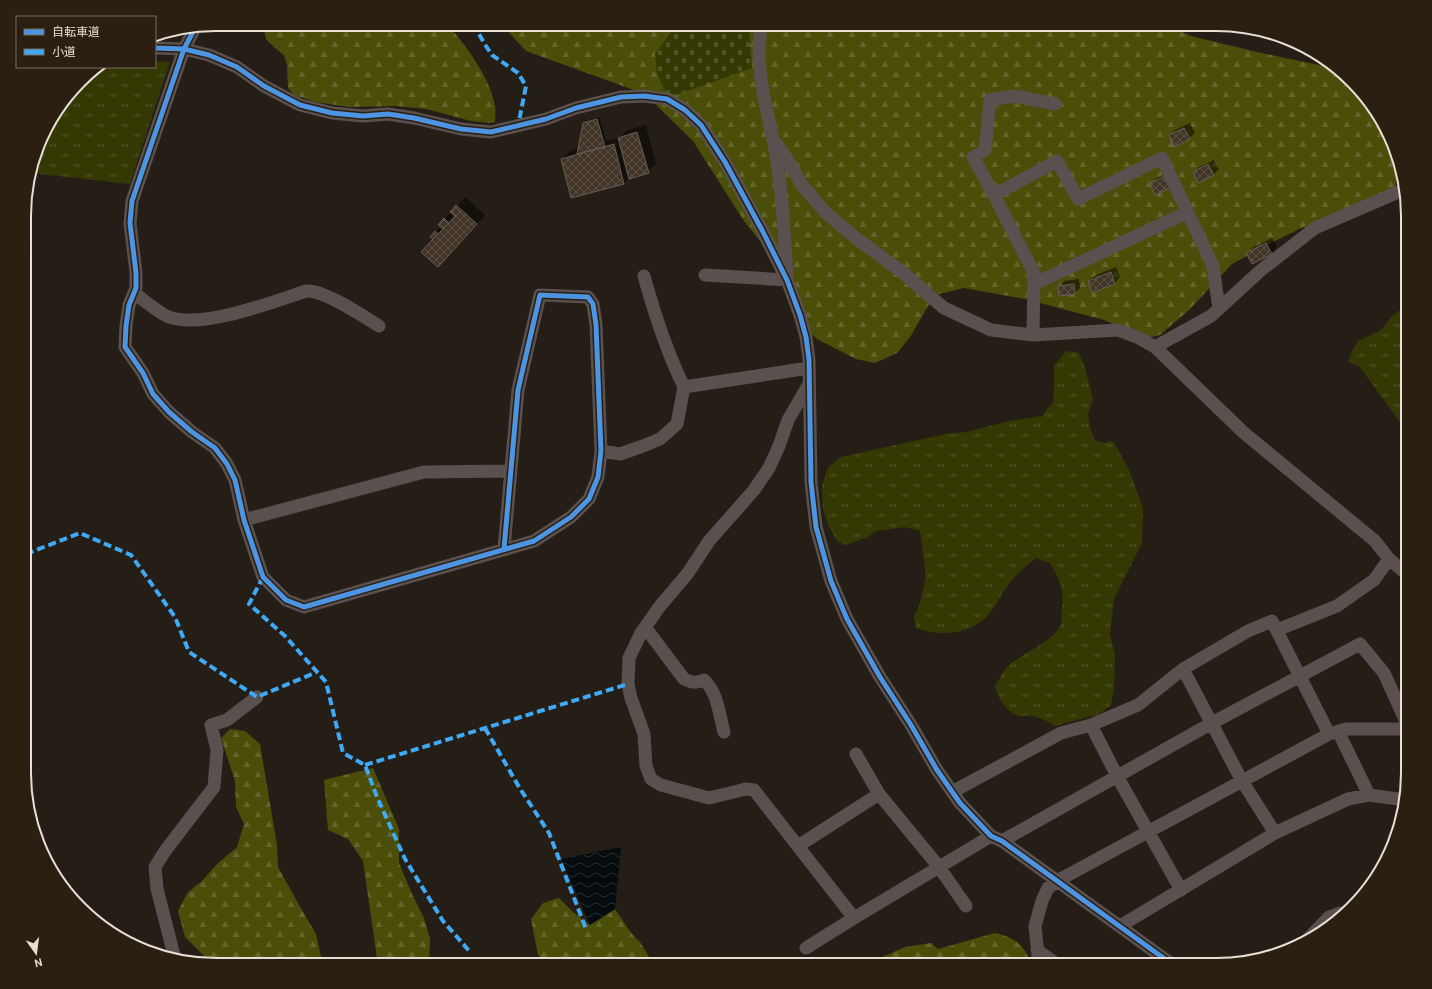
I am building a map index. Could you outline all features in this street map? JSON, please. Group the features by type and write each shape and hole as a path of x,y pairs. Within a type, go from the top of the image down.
{"street":[{"path":"761,31 760,70 773,140 784,231 787,280"},
{"path":"192,33 184,48 132,201 130,223 136,273 136,288 128,312 125,347 142,373 153,394 169,412 192,432 215,448 227,464 235,480 244,520 263,578 286,600 304,606 534,541 571,517 589,499 598,477 601,452 596,325 593,304 588,297 540,295 518,390 504,549"},
{"path":"156,48 184,48 209,55 237,67 264,86 300,105 332,113 363,116 388,114 461,129 491,132 546,119 576,108 621,97 644,96 667,99 685,110 701,125 724,162 762,230 787,280 800,315 806,337 809,368 811,482 816,527 831,581 847,619 880,677 937,770 960,803 996,838 1163,958"},
{"path":"1033,335 1034,274 973,157 985,150 990,100 1014,96 1055,104"},
{"path":"773,140 787,159 802,185 826,213 857,239 902,272 944,308 991,330 1033,335 1118,330 1139,338 1155,347 1243,432 1375,541 1389,559 1401,569"},
{"path":"994,195 1057,161 1078,199 1162,158 1213,266 1219,309"},
{"path":"1155,347 1211,316 1260,271 1315,228 1399,192"},
{"path":"1034,284 1188,212"},
{"path":"705,274 787,280"},
{"path":"601,452 620,454 643,446 660,439 677,424 684,387 672,362 658,325 644,276"},
{"path":"134,293 168,317 183,320 209,319 273,302 306,290 310,290 324,295 351,309 379,326"},
{"path":"684,387 809,368"},
{"path":"810,384 788,420 779,446 769,468 754,490 709,541 688,573 660,606 641,633 629,658 628,684 631,698 644,734 646,766 651,779 661,785 709,798 746,789 754,790 854,918"},
{"path":"244,520 424,472 511,471"},
{"path":"1277,630 1337,606 1374,580 1389,559"},
{"path":"952,792 1061,734 1090,725 1138,705 1183,669 1248,631 1272,621 1300,676 1334,732 1369,795"},
{"path":"645,627 684,679 695,683 704,680 710,685 714,692 724,732"},
{"path":"806,948 939,867 1117,776 1212,723 1360,644 1384,673 1401,712"},
{"path":"1183,669 1242,781 1274,833"},
{"path":"173,953 157,890 154,867 214,787 217,750 211,725 227,720 257,697"},
{"path":"1090,725 1181,890"},
{"path":"1038,958 1035,926 1048,888 1057,881 1334,732 1346,729 1401,728"},
{"path":"856,754 880,794 939,867 966,906"},
{"path":"798,846 880,794"},
{"path":"1120,926 1274,833 1348,799 1369,795 1399,799"},
{"path":"1319,927 1329,917 1334,915"},
{"path":"1037,950 1048,958"}],"green space":[{"path":"264,31 453,31 483,73 495,106 495,122 471,121 426,109 397,106 349,107 315,102 294,95 288,88 287,65 284,55 266,39"},
{"path":"507,31 1180,31 1191,36 1324,66 1347,85 1370,113 1387,145 1395,168 1397,181 1395,187 1342,213 1299,229 1232,264 1189,310 1160,335 1146,338 1104,320 1025,299 964,288 939,294 931,301 910,337 897,353 875,363 856,359 817,339 794,318 776,261 744,221 693,141 645,94 526,51"},
{"path":"672,31 750,31 752,68 676,95 664,90 657,73 655,54"},
{"path":"156,61 170,62 130,184 36,174 45,145 62,113 85,85 94,77 105,68 156,68"},
{"path":"1401,309 1401,423 1359,366 1348,362 1358,341 1381,330 1391,317"},
{"path":"1066,351 1078,352 1084,364 1093,399 1088,414 1090,428 1095,440 1104,443 1113,441 1129,470 1143,508 1142,543 1114,599 1110,634 1115,655 1114,687 1111,705 1099,714 1055,726 1038,717 1019,716 1012,713 1005,707 995,686 1008,666 1046,641 1058,630 1061,624 1062,590 1059,580 1050,563 1036,558 1015,577 986,618 975,626 950,633 924,631 916,628 914,616 920,604 926,576 920,531 905,527 876,531 866,538 845,545 837,541 829,527 823,510 822,486 828,467 841,457 946,434 967,432 1009,421 1042,416 1053,402 1054,366"},
{"path":"230,729 245,731 260,744 277,845 278,867 316,934 321,958 206,958 185,937 178,911 188,892 202,881 216,865 237,847 244,824 236,807 235,781 221,738"},
{"path":"373,768 399,829 399,863 424,918 430,939 429,958 377,958 363,861 348,839 328,830 324,780"},
{"path":"559,898 573,912 590,925 615,909 631,933 640,942 650,958 541,958 538,955 531,919 543,903"},
{"path":"995,933 1008,937 1018,943 1026,952 1028,958 880,958 905,947 931,943 938,949"}],"water":[{"path":"621,847 615,909 590,925 561,859"}],"building":[{"path":"597,119 605,147 577,154 583,123"},
{"path":"1184,128 1190,139 1174,147 1169,135"},
{"path":"637,132 649,173 629,179 618,138"},
{"path":"614,144 624,184 571,198 561,159"},
{"path":"1208,164 1214,175 1198,183 1193,172"},
{"path":"1165,176 1171,187 1155,195 1150,183"},
{"path":"456,205 477,224 438,267 421,252 433,239 430,237 435,231 438,234 443,229 438,225 444,218 449,223 455,216 450,212"},
{"path":"1266,243 1272,254 1252,264 1246,253"},
{"path":"1111,272 1115,284 1092,293 1088,281"},
{"path":"1074,284 1075,294 1059,296 1058,286"}],"marked path":[{"path":"477,31 492,55 518,73 526,86 518,126"},
{"path":"31,552 80,533 131,555 175,617 189,652 257,697 317,672"},
{"path":"263,577 249,604 285,636 326,682 343,753 365,765 377,797 405,859 443,921 471,953"},
{"path":"365,765 628,684"},
{"path":"485,728 519,787 549,833 586,929"}],"cycle path":[{"path":"192,33 184,49 132,201 130,223 136,273 136,288 129,305 125,347 143,373 153,394 169,412 192,432 215,448 227,464 235,480 244,520 263,577 286,600 304,607 534,541 571,517 589,499 598,477 601,451 596,325 593,304 588,297 540,295 518,390 504,549"},
{"path":"156,48 184,49 209,55 237,67 264,86 300,105 332,113 363,116 388,114 414,118 461,129 491,132 546,119 576,108 621,97 644,96 667,99 685,110 701,125 725,162 787,280 800,315 806,337 809,360 811,482 816,527 831,581 847,619 880,677 911,725 937,770 960,803 991,836 1002,841 1163,958"}]}
